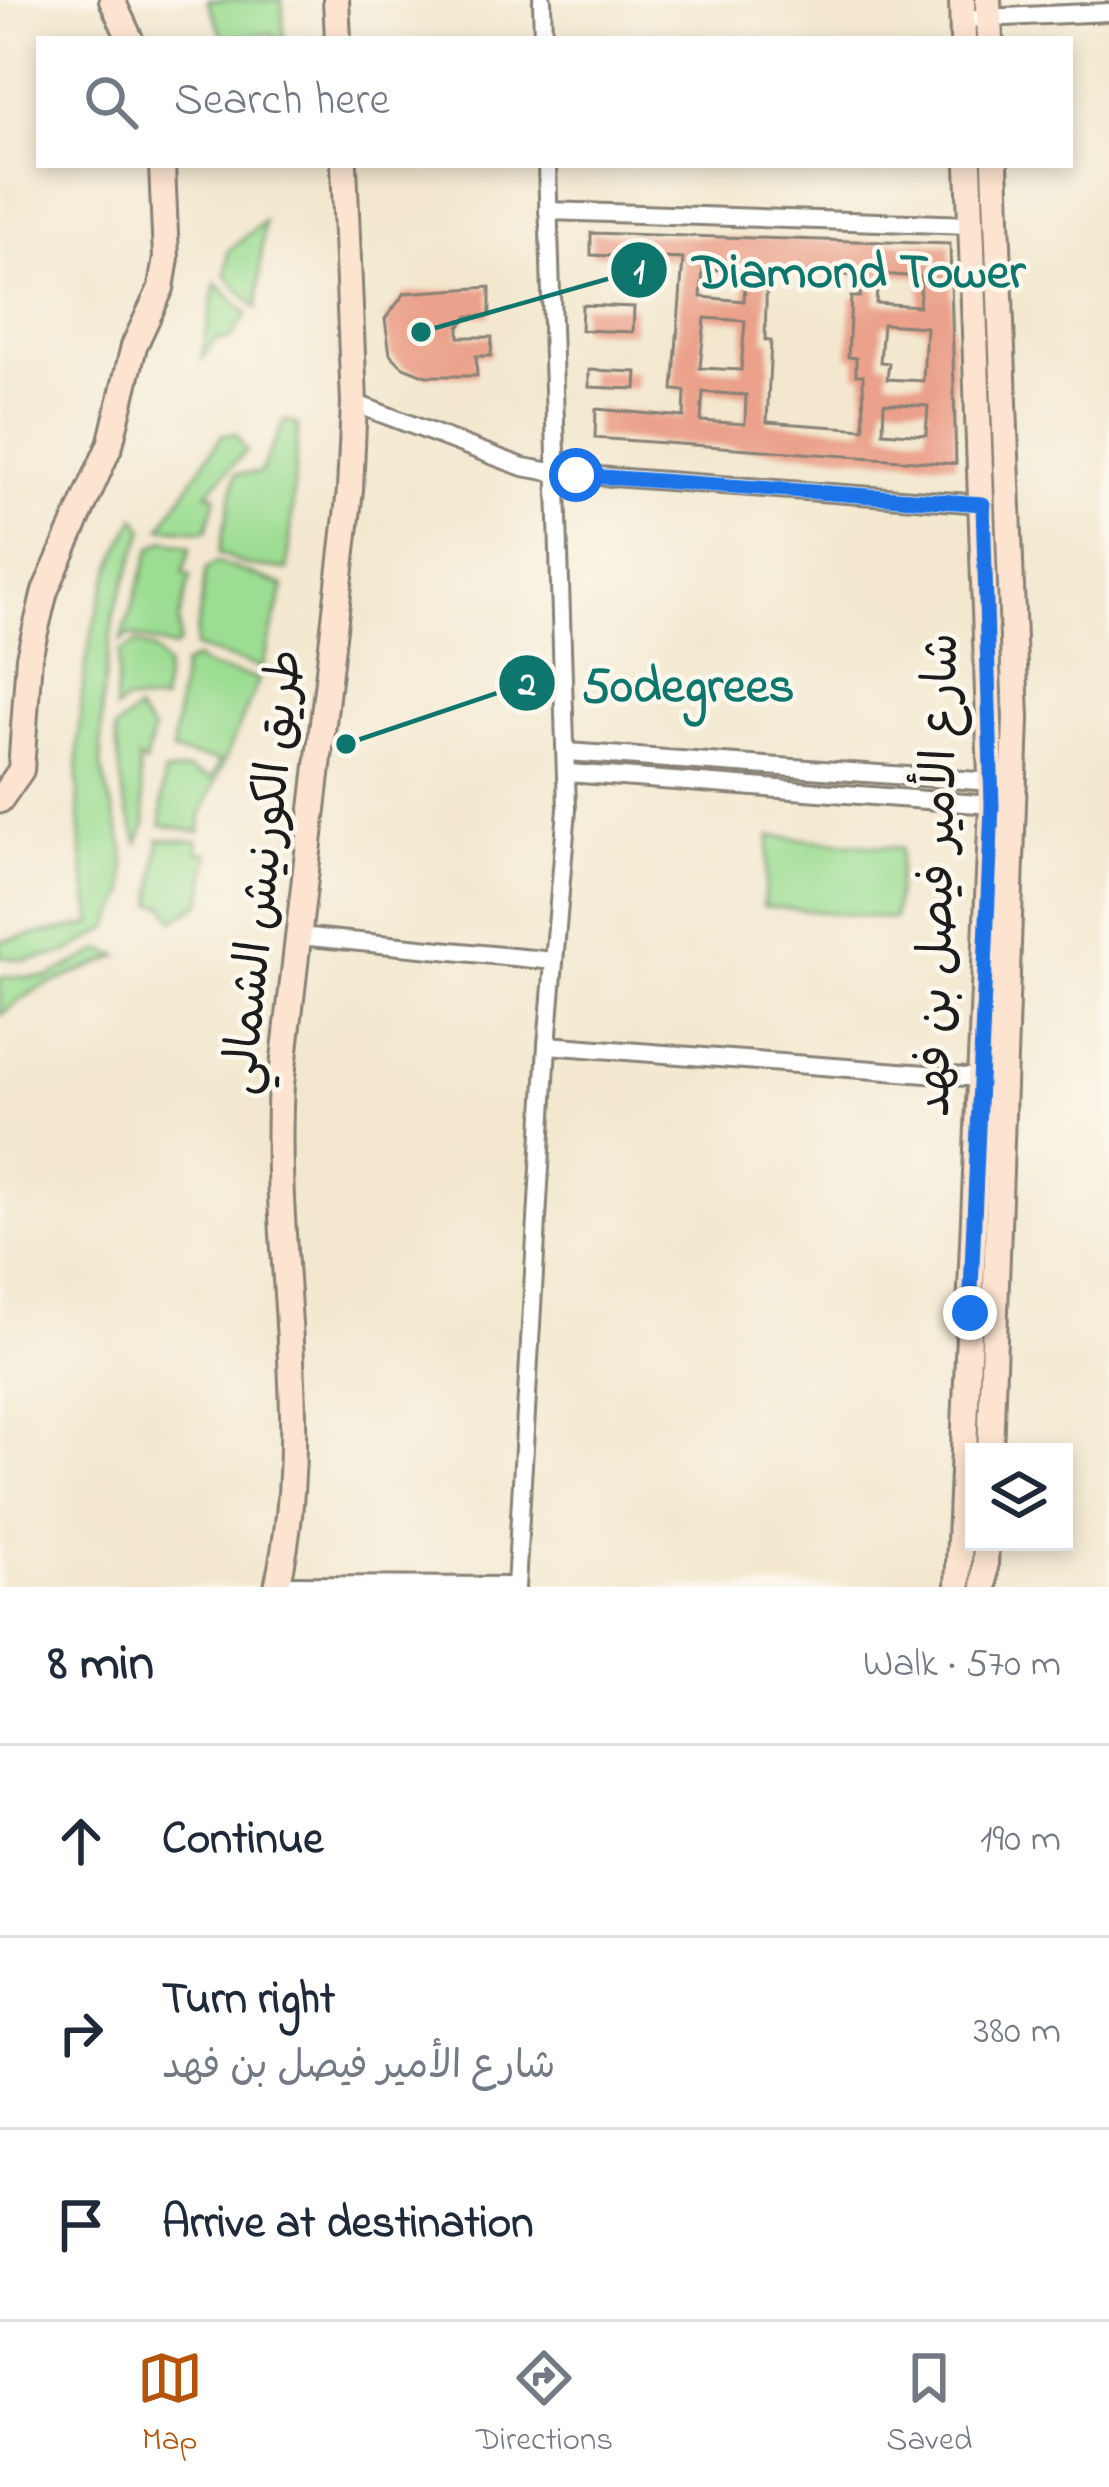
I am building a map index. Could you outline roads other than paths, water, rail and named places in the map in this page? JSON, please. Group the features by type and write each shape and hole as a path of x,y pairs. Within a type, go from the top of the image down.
{"main road":[{"path":"112,0 129,36"},
{"path":"336,0 338,36"},
{"path":"0,800 21,770 29,657 45,591 110,446 134,346 161,288 162,168"},
{"name":"طريق الكورنيش الشمالي","path":"278,1586 296,1445 278,1162 350,490 354,403 344,168"},
{"name":"شارع الأمير فيصل بن فهد","path":"958,1587 992,794 969,168"},
{"name":"شارع الأمير فيصل بن فهد","path":"990,1443 1016,719 995,168"},
{"path":"970,1313 996,1316"},
{"path":"984,1587 986,1551"}],"street":[{"path":"542,0 543,36"},
{"path":"963,20 1109,12"},
{"path":"278,1586 516,1587 547,1045 568,773 547,168"},
{"path":"548,211 971,225"},
{"path":"354,403 523,467 556,473 983,504"},
{"path":"567,752 992,794"},
{"path":"568,773 992,794"},
{"path":"299,936 554,961"},
{"path":"547,1045 979,1078"}],"place":[{"name":"Diamond Tower","path":"421,332"},
{"name":"50degrees","path":"346,744"}]}
